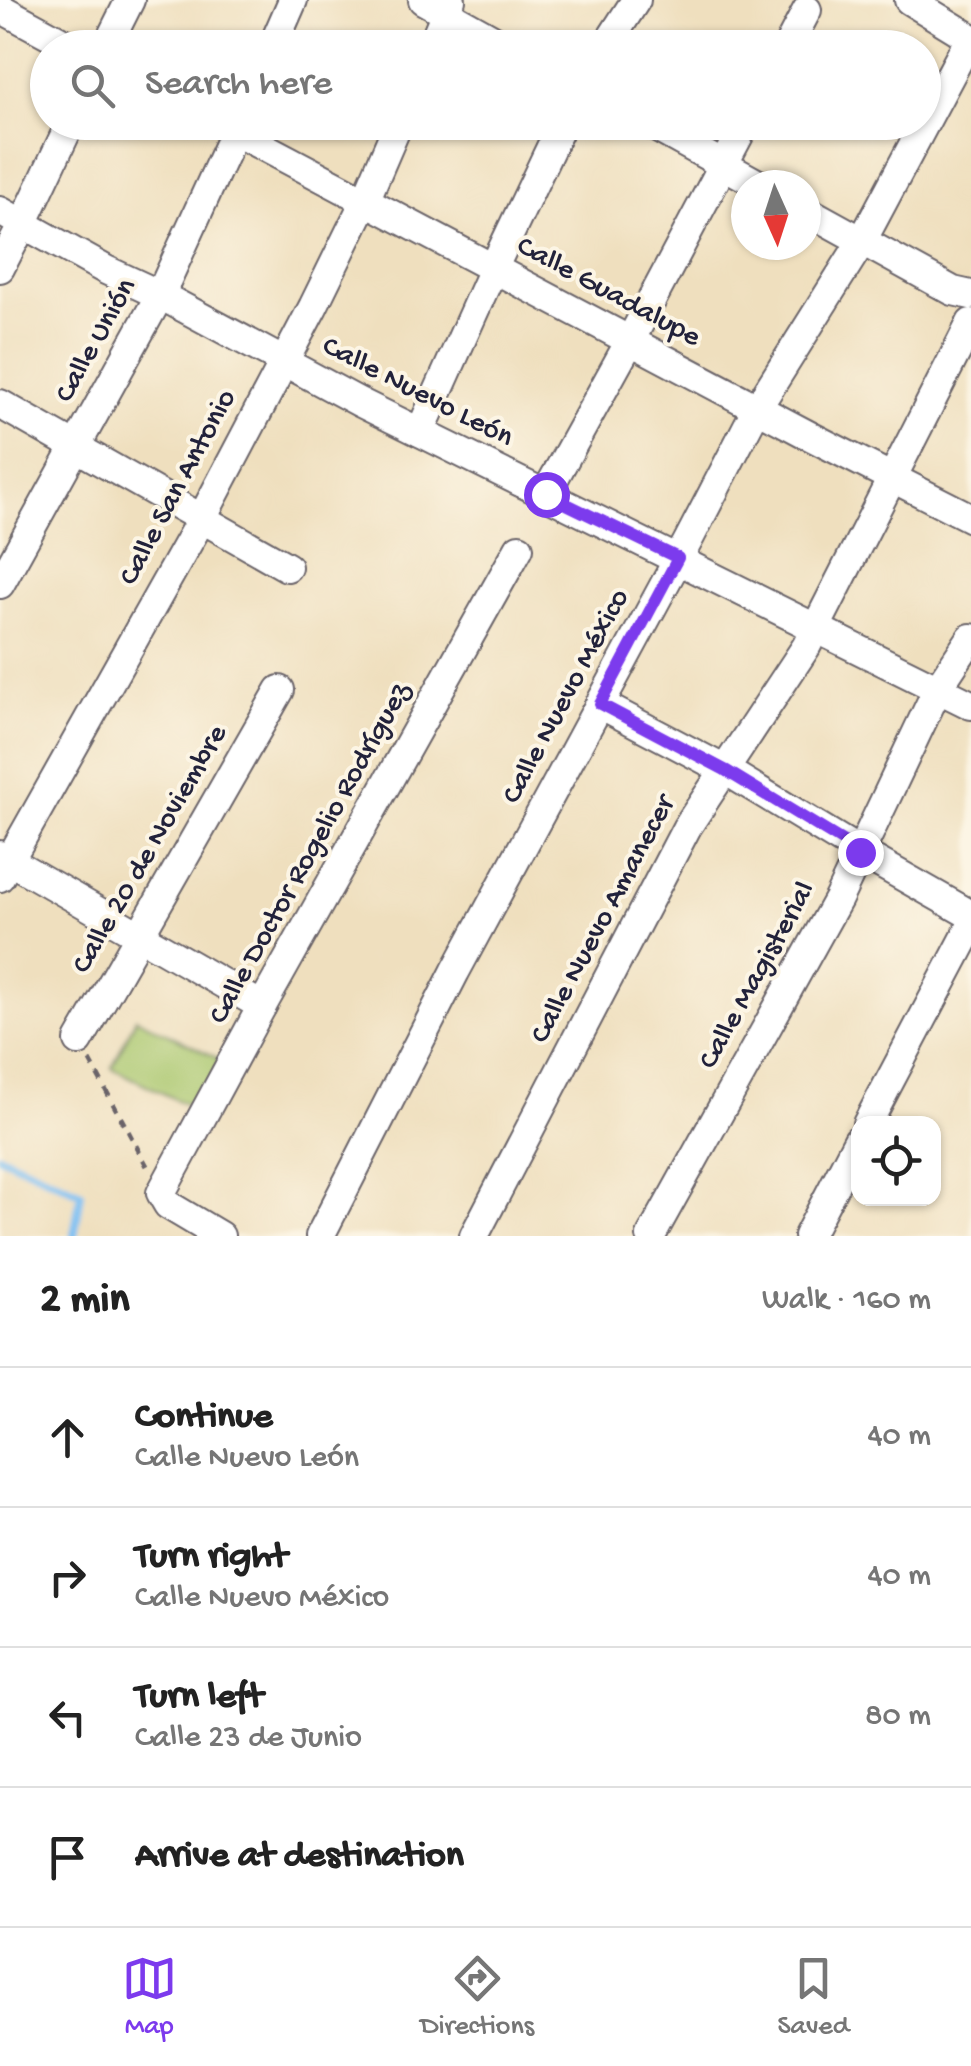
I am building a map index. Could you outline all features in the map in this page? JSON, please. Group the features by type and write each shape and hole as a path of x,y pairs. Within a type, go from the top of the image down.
{"street":[{"path":"115,30 130,0"},
{"path":"280,30 293,0"},
{"path":"617,30 636,0"},
{"path":"909,0 971,38"},
{"path":"435,30 440,4 481,30"},
{"path":"0,8 41,30"},
{"path":"796,30 807,10"},
{"name":"Calle Nuevo México","path":"941,94 971,38"},
{"path":"0,268 12,218 60,140"},
{"name":"Calle Unión","path":"0,584 160,295 224,140"},
{"name":"Calle Guadalupe","path":"255,140 971,518"},
{"name":"Calle San Antonio","path":"3,864 202,518 313,308 392,140"},
{"path":"420,432 554,140"},
{"path":"678,140 732,170"},
{"path":"546,494 736,140"},
{"name":"Calle Nuevo México","path":"320,1236 455,972 757,408 862,241 916,140"},
{"name":"Calle Nuevo León","path":"12,218 420,432 971,705"},
{"path":"821,218 953,290 971,295"},
{"name":"Calle Nuevo Amanecer","path":"474,1236 687,827 806,648 971,323"},
{"path":"0,404 288,567"},
{"name":"Calle Doctor Rogelio Rodríguez","path":"162,1193 262,1006 519,548"},
{"name":"Calle Magisterial","path":"651,1236 828,916 938,688 971,638"},
{"name":"Calle 20 de Noviembre","path":"79,1041 280,690"},
{"path":"600,704 725,770 971,915"},
{"path":"3,864 140,935 262,1006"},
{"path":"872,1116 971,927"},
{"path":"808,1236 851,1153"},
{"path":"162,1193 168,1205 220,1236"}],"path":[{"path":"79,1041 162,1193"}],"green space":[{"path":"136,1018 221,1060 197,1110 112,1068"}],"waterway":[{"path":"0,1156 81,1193 74,1236"}],"route":[{"path":"546,494 678,558 600,704 725,770 860,852"}]}
